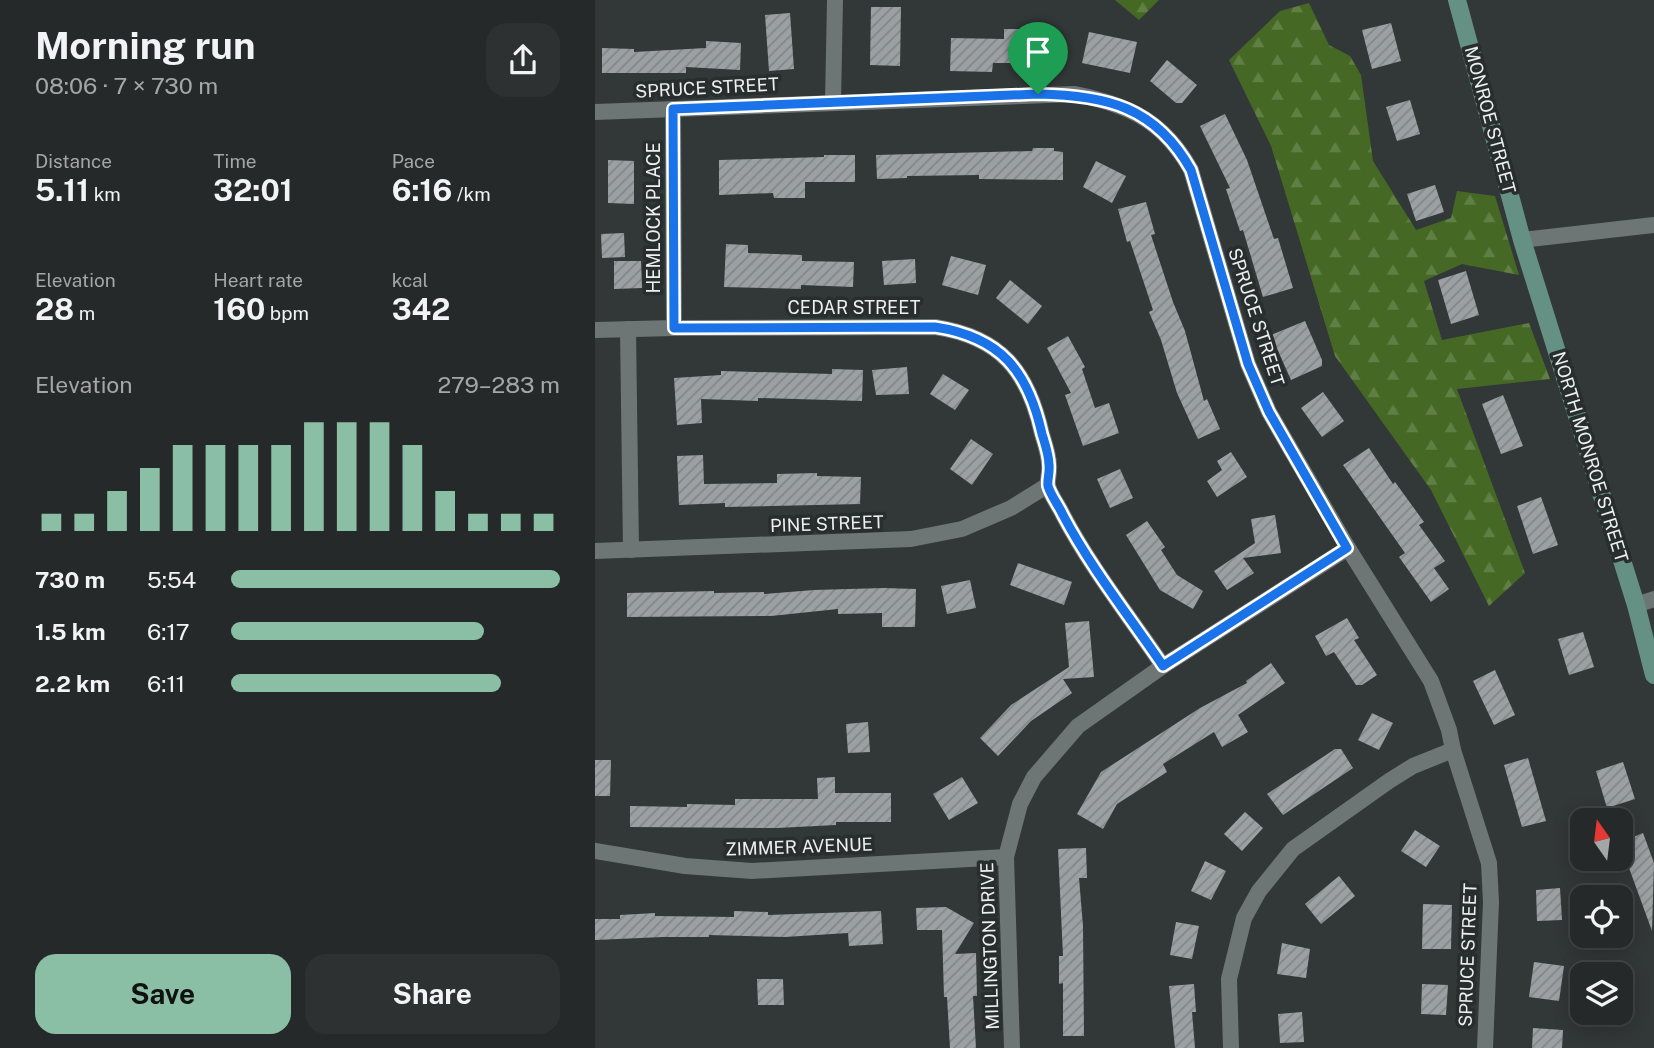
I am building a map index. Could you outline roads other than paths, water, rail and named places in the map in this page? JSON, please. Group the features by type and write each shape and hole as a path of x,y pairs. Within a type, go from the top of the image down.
{"main road":[{"name":"MONROE STREET","path":"1457,0 1522,240"},
{"name":"NORTH MONROE STREET","path":"1522,240 1636,605 1654,675"}],"street":[{"path":"833,102 835,0"},
{"name":"SPRUCE STREET","path":"595,113 1075,94 1104,100 1145,117 1163,130 1179,149 1191,170 1244,351 1269,412 1347,548 1431,681 1449,730 1489,863 1491,902 1485,1048"},
{"name":"HEMLOCK PLACE","path":"673,109 674,328"},
{"path":"1522,240 1654,225"},
{"name":"CEDAR STREET","path":"595,330 935,327 975,337 995,349 1013,365 1027,385 1036,405 1049,465 1048,485 1076,538 1163,666"},
{"path":"628,329 631,550"},
{"name":"PINE STREET","path":"595,551 911,539 962,529 1011,508 1048,485"},
{"name":"MILLINGTON DRIVE","path":"1012,1048 1006,857 1020,804 1034,778 1049,756 1077,726 1163,666 1347,548"},
{"path":"1636,605 1654,599"},
{"path":"1231,1048 1229,979 1244,918 1259,891 1293,849 1413,766 1453,750"},
{"name":"ZIMMER AVENUE","path":"595,851 685,866 752,871 1006,857"}]}
